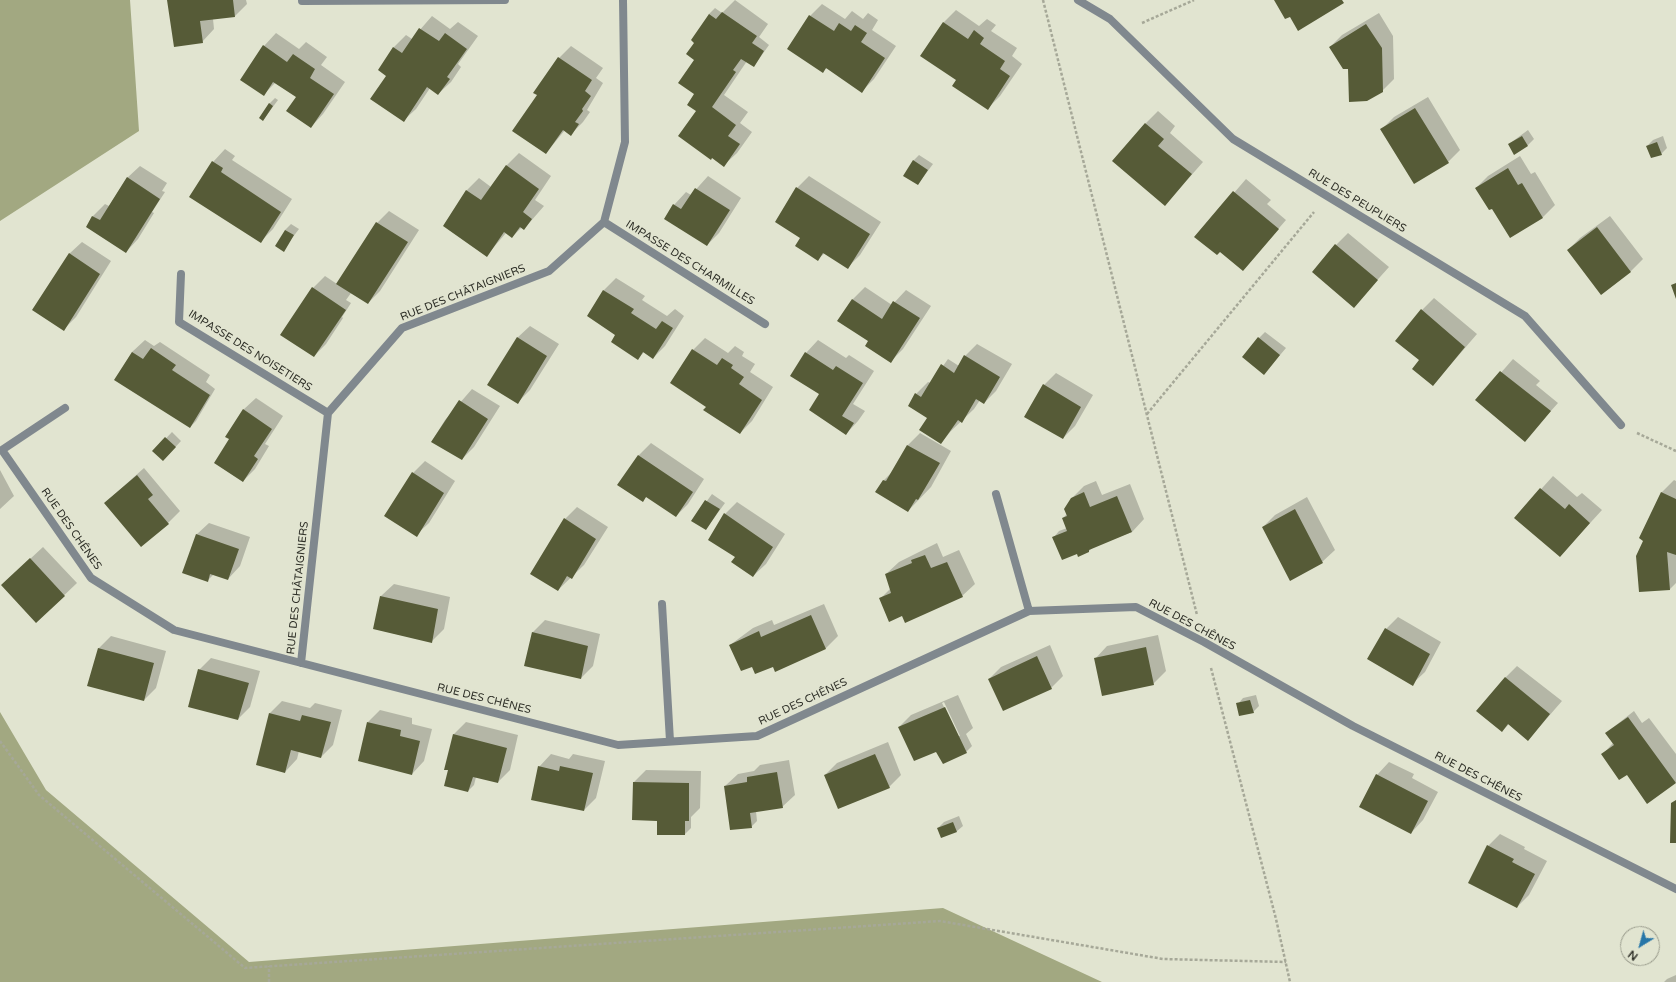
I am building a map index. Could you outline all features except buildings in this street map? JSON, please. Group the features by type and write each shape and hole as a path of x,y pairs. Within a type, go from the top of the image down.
{"street":[{"path":"302,1 505,0"},
{"path":"604,222 625,142 623,0"},
{"name":"RUE DES PEUPLIERS","path":"1078,0 1110,19 1233,139 1525,316 1621,425"},
{"name":"IMPASSE DES CHARMILLES","path":"604,222 765,324"},
{"name":"RUE DES CHÂTAIGNIERS","path":"301,663 328,413 402,328 549,271 604,222"},
{"name":"IMPASSE DES NOISETIERS","path":"181,274 179,322 328,413"},
{"name":"RUE DES CHÊNES","path":"65,408 2,450 91,578 174,630 618,745 757,736 1029,611 1136,607 1204,642 1354,726 1676,889"},
{"path":"996,494 1029,611"},
{"path":"662,604 670,741"}],"path":[{"path":"1043,0 1290,982"},
{"path":"1123,31 1194,0"},
{"path":"1147,414 1327,196"},
{"path":"1621,425 1676,451"},
{"path":"0,741 39,795 245,968 940,921 1163,959 1286,962"},
{"path":"269,966 269,982"}],"green space":[{"path":"0,0 130,0 139,131 0,221"},
{"path":"0,712 46,790 249,962 943,908 1102,982 0,982"}]}
